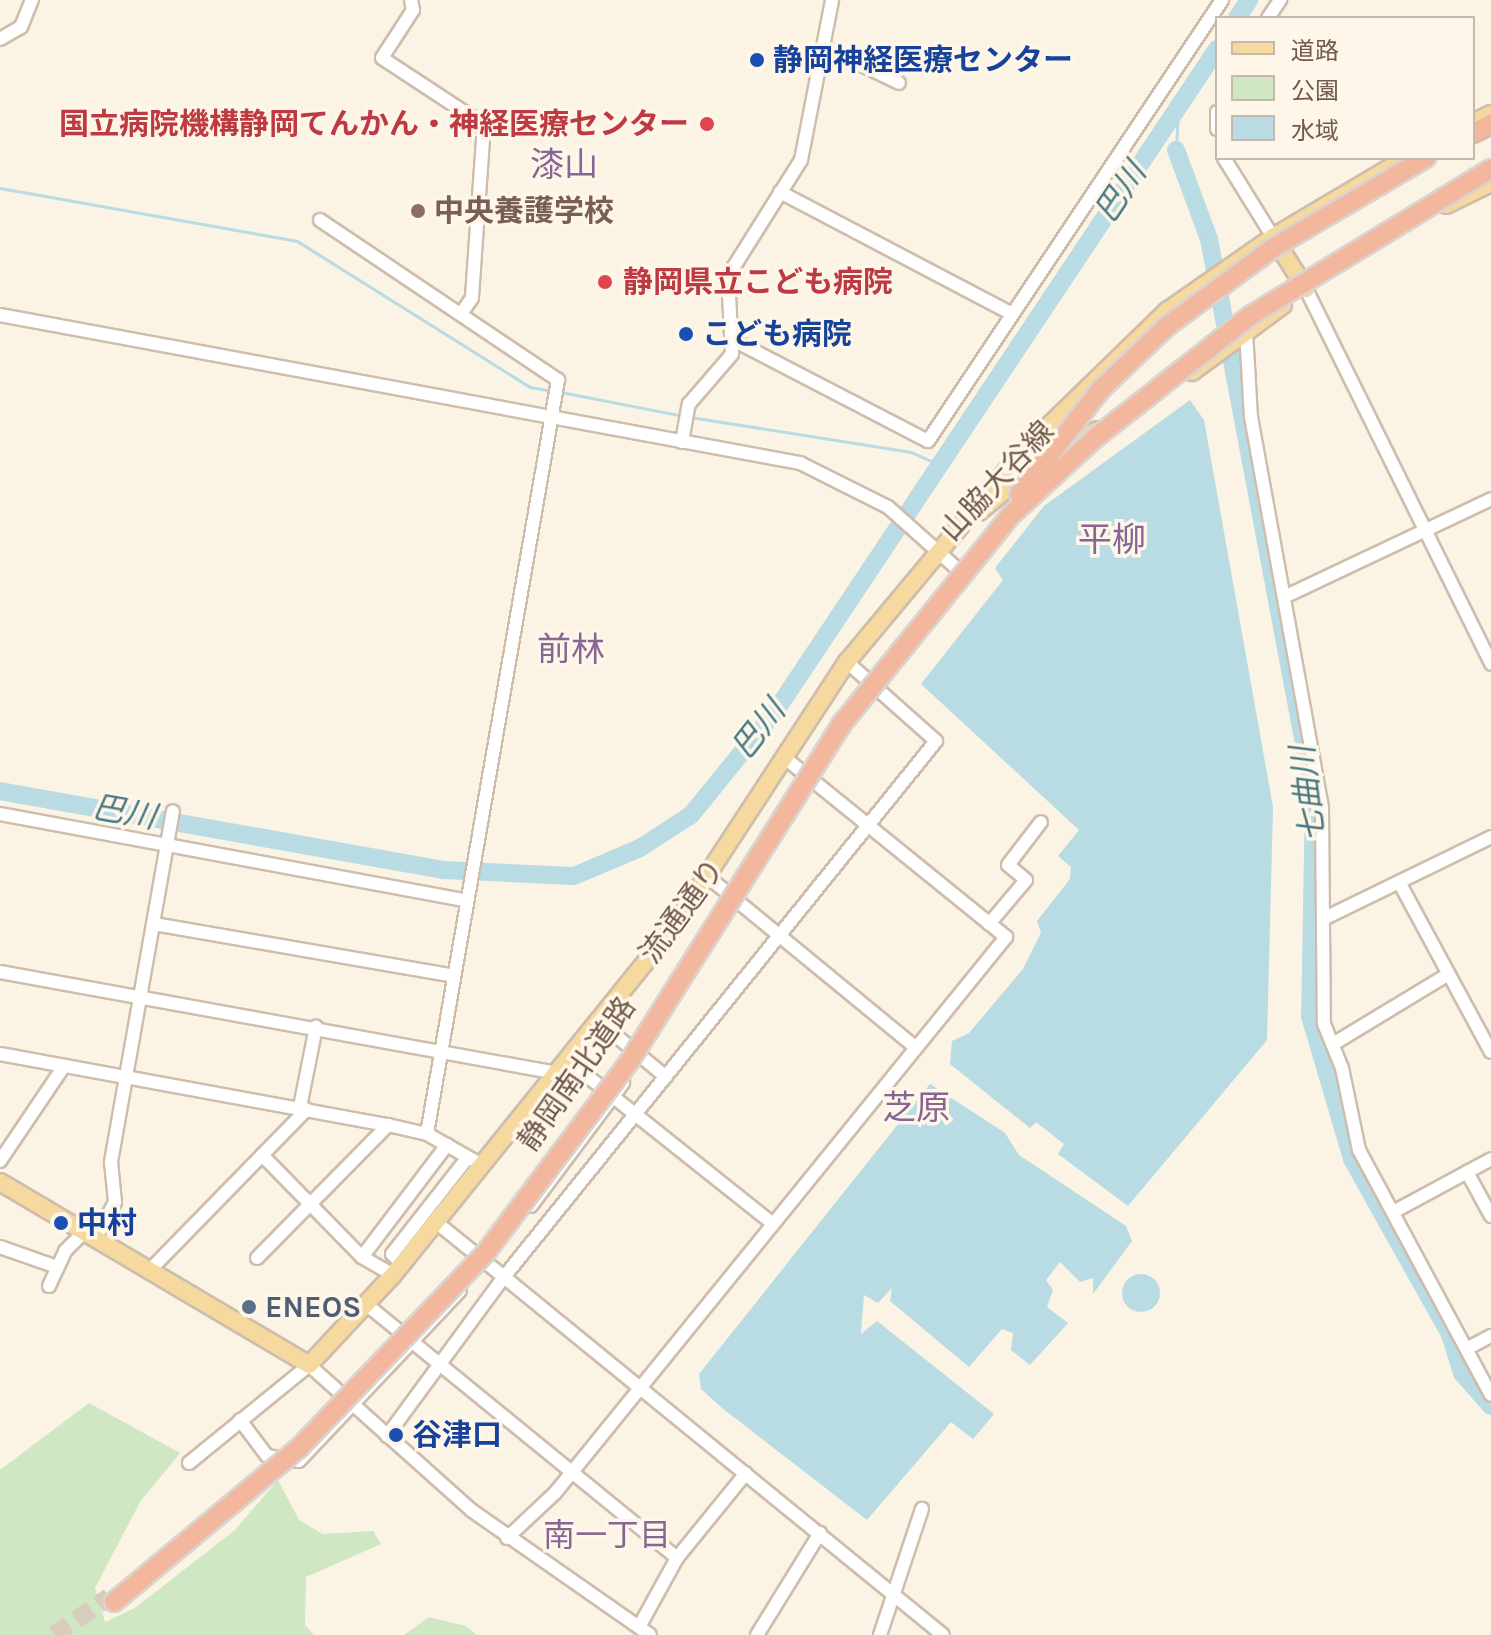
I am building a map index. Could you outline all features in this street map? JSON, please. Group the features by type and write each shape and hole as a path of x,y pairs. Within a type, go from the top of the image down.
{"highway":[{"path":"1008,514 1073,421 1166,327 1273,248 1423,160"},
{"path":"1008,514 1095,438 1250,316 1491,169"},
{"name":"静岡南北道路","path":"111,1599 322,1427 487,1251 629,1062 858,702 1008,514"}],"main road":[{"name":"山脇大谷線","path":"930,542 1099,374 1202,285 1273,237 1403,160"},
{"name":"山脇大谷線","path":"930,542 1048,455 1157,399 1306,289 1491,183"},
{"path":"1273,237 1306,289"},
{"name":"流通通り","path":"309,1365 367,1305 436,1222 475,1161 562,1066 708,877 847,662 930,542"},
{"path":"0,1182 309,1365"}],"street":[{"path":"0,39 21,27 32,0"},
{"path":"411,0 413,10 382,58 484,125 472,298 461,314"},
{"path":"682,442 689,404 729,363 735,341 728,276 801,160 832,0"},
{"path":"735,341 928,441 1222,0"},
{"path":"824,47 899,83"},
{"path":"1225,160 1273,237"},
{"path":"780,192 1012,314"},
{"path":"320,220 558,380 465,900 427,1134"},
{"path":"1306,289 1491,664"},
{"path":"0,315 800,463 888,507 963,574 874,687 613,1099 486,1263 355,1408 295,1462 267,1456 240,1420"},
{"path":"1243,333 1251,417 1322,809 1321,1002 1359,1150 1470,1347 1479,1381 1491,1395"},
{"path":"1284,597 1491,499"},
{"path":"387,1436 504,1277 782,937 936,741 847,662"},
{"path":"507,1538 570,1469 1006,937 785,758"},
{"path":"49,1286 57,1267 90,1236 115,1202 111,1162 173,811"},
{"path":"0,814 465,900"},
{"path":"989,924 1026,880 1008,865 1041,822"},
{"path":"1323,919 1491,837"},
{"path":"708,877 915,1047"},
{"path":"1399,882 1491,1052"},
{"path":"154,924 454,976"},
{"path":"0,972 441,1049 562,1066 613,1099 772,1223"},
{"path":"1333,1044 1447,975"},
{"path":"598,1021 666,1077"},
{"path":"151,1269 304,1108 316,1027"},
{"path":"0,1054 388,1125 427,1134 475,1161 392,1254 397,1269"},
{"path":"0,1161 64,1066"},
{"path":"257,1258 388,1125"},
{"path":"362,1257 447,1145"},
{"path":"262,1155 362,1257 397,1269"},
{"path":"1395,1211 1491,1159"},
{"path":"1467,1172 1491,1216"},
{"path":"436,1222 943,1635"},
{"path":"0,1247 57,1267"},
{"path":"367,1305 677,1558"},
{"path":"1470,1347 1491,1336"},
{"path":"189,1463 309,1365 507,1538 645,1631 677,1558 746,1473"},
{"path":"880,1635 922,1509"},
{"path":"757,1635 820,1533"}],"green space":[{"path":"89,1403 180,1453 140,1502 95,1588 105,1622 135,1608 235,1530 278,1480 299,1520 323,1534 373,1531 381,1544 306,1577 305,1625 314,1635 0,1635 0,1470"},
{"path":"429,1617 466,1626 477,1635 404,1635"}],"water":[{"path":"1190,400 1204,420 1273,807 1267,1040 1128,1206 1058,1154 1064,1144 1036,1122 1030,1128 950,1064 952,1041 969,1033 1023,969 1041,933 1037,921 1070,879 1071,867 1058,856 1079,830 921,684 1003,580 995,568 1044,506"},
{"path":"930,1084 1005,1133 1019,1155 1126,1226 1132,1241 1093,1294 1093,1278 1080,1282 1060,1262 1046,1280 1053,1290 1047,1307 1068,1323 1030,1365 1011,1350 1013,1333 1002,1329 969,1367 890,1301 892,1288 878,1303 864,1295 861,1334 877,1321 994,1414 973,1439 951,1422 867,1520 722,1408 701,1389 699,1374"},
{"path":"1141,1274 1154,1280 1160,1293 1154,1306 1141,1312 1128,1306 1122,1293 1128,1280"}],"waterway":[{"name":"巴川","path":"1238,16 1249,0"},
{"name":"巴川","path":"0,791 443,870 574,876 640,848 691,815 777,709 1215,52"},
{"path":"1176,150 1178,108"},
{"name":"七曲川","path":"1176,150 1209,239 1314,797 1310,1016 1352,1159 1450,1334 1462,1373 1491,1406"},
{"path":"0,188 297,241 530,387 553,391"},
{"path":"561,392 683,416"},
{"path":"690,417 911,452 940,465"}],"tunnel":[{"path":"54,1635 109,1597"}],"place":[{"name":"静岡神経医療センター","path":"757,60"},
{"name":"国立病院機構静岡てんかん・神経医療センター","path":"707,124"},
{"name":"中央養護学校","path":"418,211"},
{"name":"静岡県立こども病院","path":"605,282"},
{"name":"こども病院","path":"686,334"},
{"name":"中村","path":"61,1223"},
{"name":"ENEOS","path":"249,1307"},
{"name":"谷津口","path":"396,1435"}],"district":[{"name":"漆山","path":"564,166"},
{"name":"平柳","path":"1112,541"},
{"name":"前林","path":"571,651"},
{"name":"芝原","path":"916,1109"},
{"name":"南一丁目","path":"607,1536"}]}
